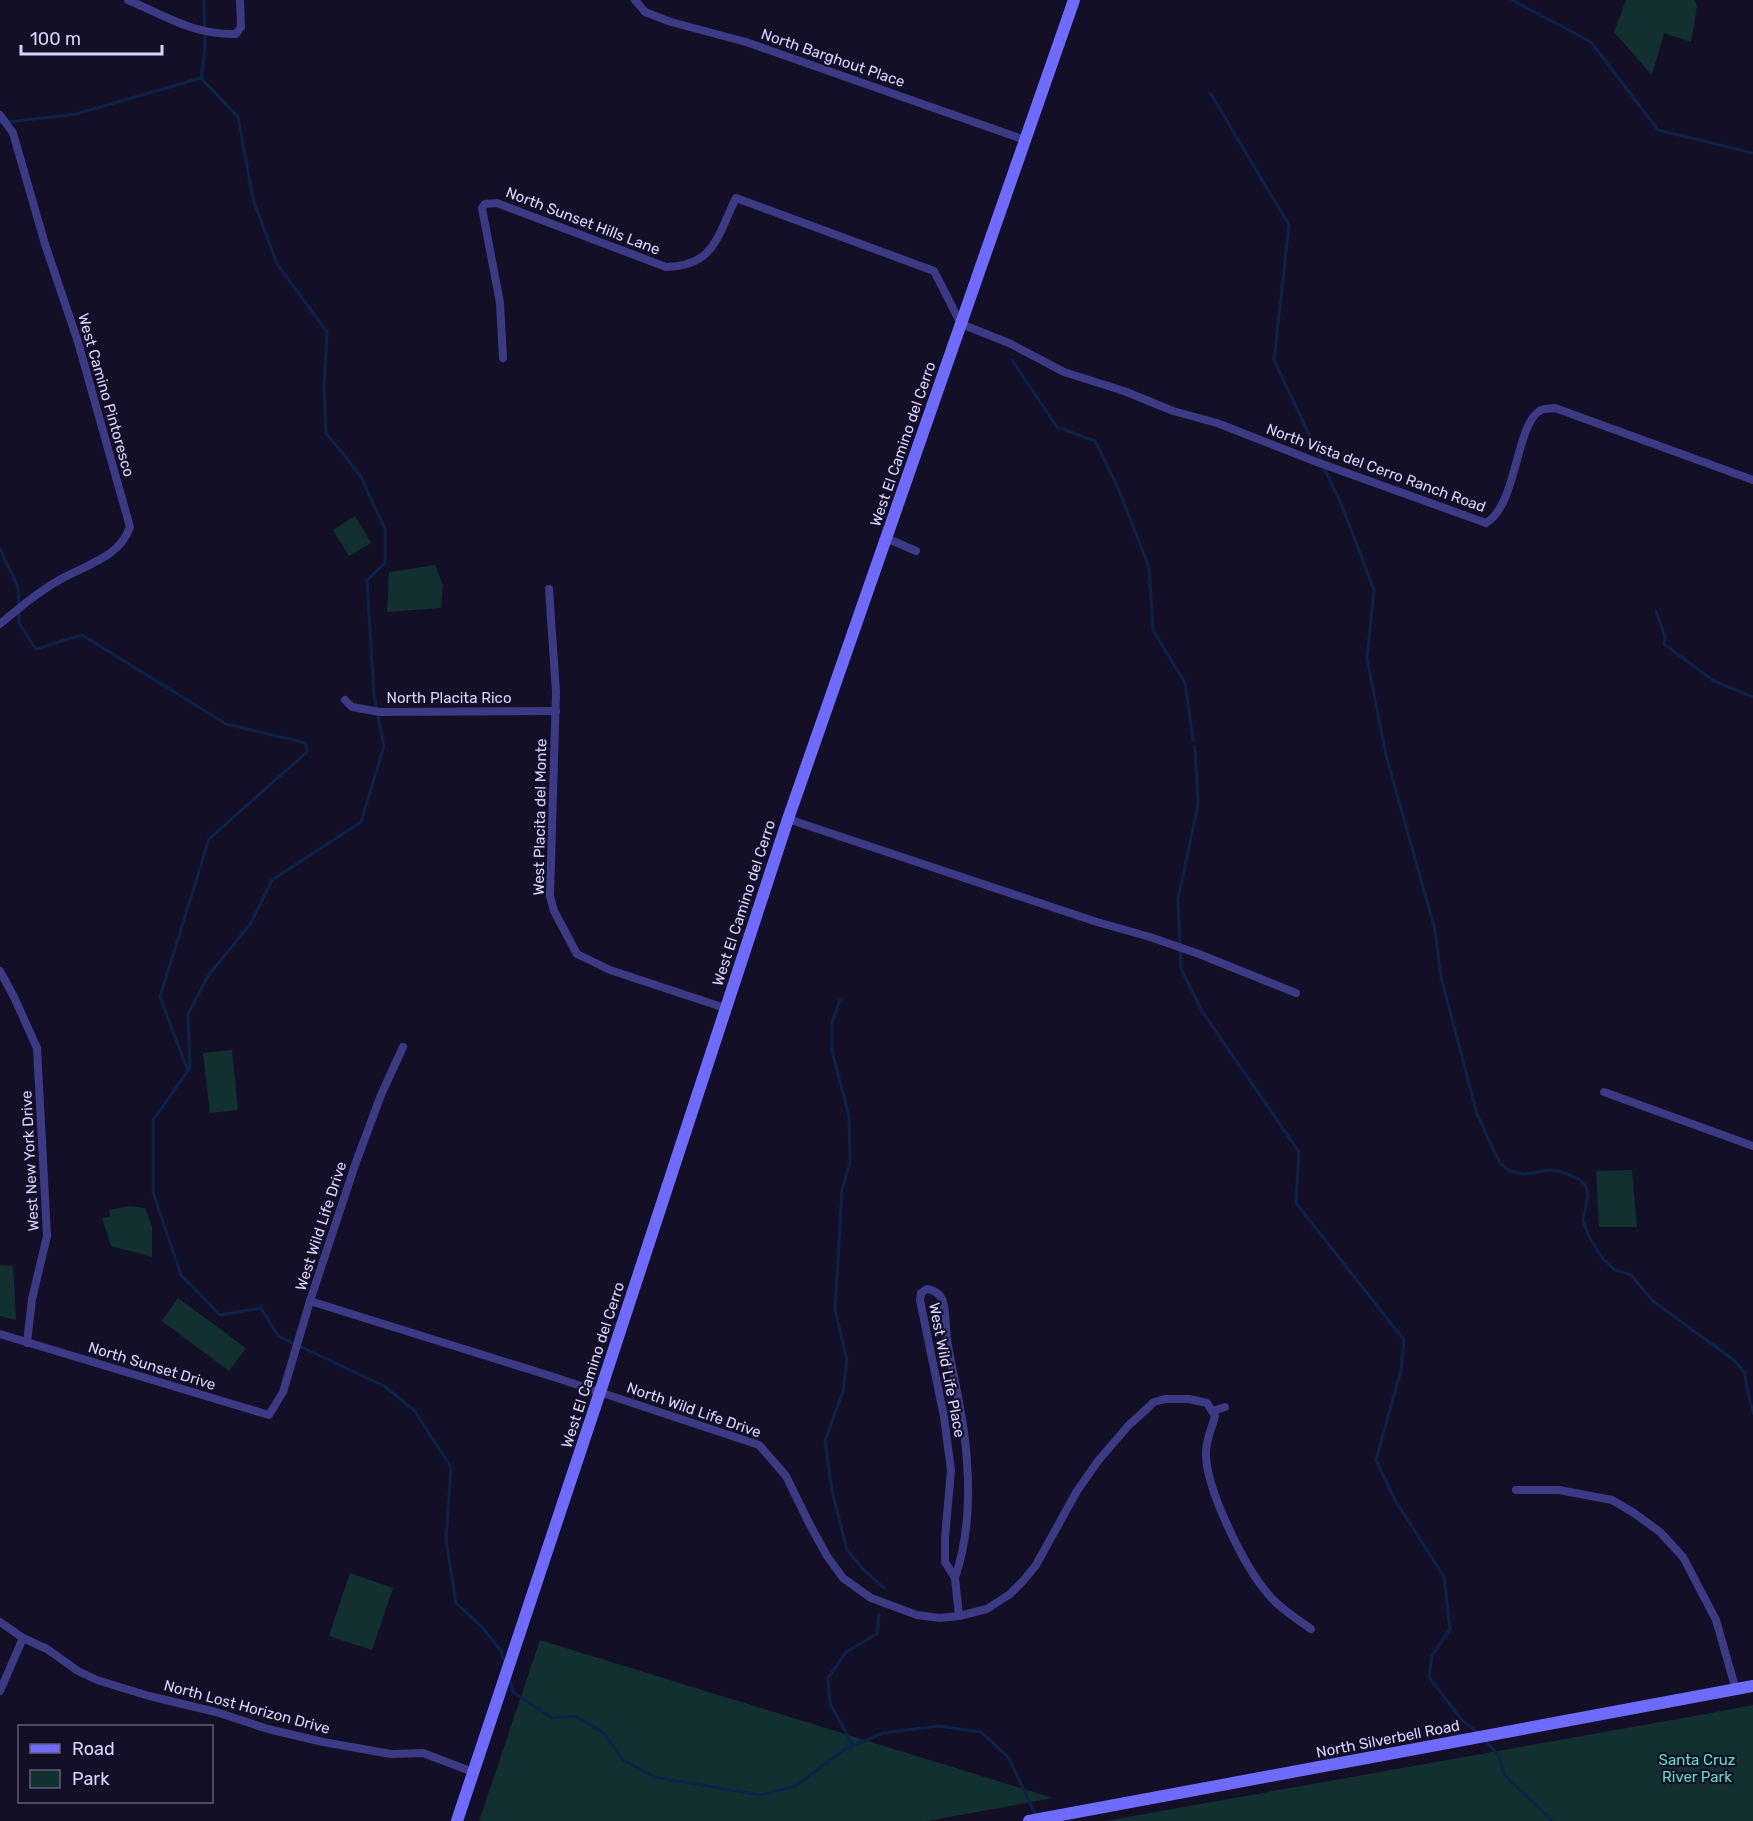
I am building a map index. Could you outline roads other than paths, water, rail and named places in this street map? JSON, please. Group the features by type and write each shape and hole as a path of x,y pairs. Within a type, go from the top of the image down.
{"street":[{"path":"128,0 194,30 215,34 236,34 240,27 240,0"},
{"name":"North Barghout Place","path":"635,0 645,12 671,22 746,42 1025,140"},
{"name":"West El Camino del Cerro","path":"457,1821 788,819 1074,0"},
{"name":"West Camino Pintoresco","path":"0,115 13,133 45,244 78,342 130,527 127,538 109,555 61,579 27,601 0,624"},
{"name":"North Sunset Hills Lane","path":"503,358 500,303 482,208 485,204 493,202 666,267 680,267 708,254 736,198 934,272 961,324"},
{"name":"North Vista del Cerro Ranch Road","path":"961,324 1009,343 1064,372 1124,391 1173,411 1217,423 1314,461 1486,523 1496,517 1500,510 1532,418 1542,410 1555,408 1753,480"},
{"name":"West El Camino del Cerro","path":"886,538 916,551"},
{"name":"West Placita del Monte","path":"549,589 556,711 550,896 554,911 577,954 610,970 725,1008"},
{"name":"North Placita Rico","path":"345,700 352,707 380,712 556,711"},
{"path":"788,819 1097,922 1160,940 1296,993"},
{"name":"West New York Drive","path":"0,971 37,1048 47,1236 32,1299 27,1342"},
{"name":"West Wild Life Drive","path":"269,1414 283,1392 355,1165 381,1095 403,1047"},
{"path":"1604,1092 1753,1146"},
{"name":"West Wild Life Place","path":"955,1578 945,1562 951,1470 944,1417 920,1300 921,1293 927,1288 936,1292 942,1299 968,1464 962,1557 955,1578 958,1616"},
{"name":"North Wild Life Drive","path":"310,1301 600,1392 759,1445 786,1476 809,1524 827,1556 843,1578 870,1598 917,1615 940,1618 987,1609 1010,1594 1024,1580 1036,1565 1077,1491 1098,1461 1128,1426 1154,1402 1165,1399 1200,1400 1207,1403 1213,1411"},
{"name":"North Sunset Drive","path":"0,1334 269,1414"},
{"path":"1225,1407 1213,1411 1215,1416 1206,1452 1209,1480 1229,1527 1248,1563 1269,1595 1311,1629"},
{"path":"1516,1490 1559,1490 1612,1500 1660,1532 1683,1557 1716,1620 1736,1689"},
{"name":"North Lost Horizon Drive","path":"0,1622 23,1638 47,1649 78,1671 96,1680 216,1712 268,1729 391,1754 423,1753 473,1772"},
{"path":"0,1691 23,1638"},
{"name":"North Silverbell Road","path":"1029,1821 1753,1686"}],"waterway":[{"path":"204,0 205,51 201,78 238,117 253,199 277,264 327,332 324,387 326,433 360,475 385,529 385,563 367,580 374,695 384,746 361,822 272,880 251,923 208,976 188,1014 190,1068 153,1120 153,1192 181,1275 220,1315 261,1308 278,1336 384,1386 414,1410 451,1467 446,1540 456,1603 482,1627 501,1651 505,1663"},
{"path":"1512,0 1591,42 1658,130 1753,153"},
{"path":"0,123 76,114 201,78"},
{"path":"1211,94 1289,225 1274,360 1322,462"},
{"path":"1012,360 1057,427 1095,441 1118,488 1149,567 1153,630 1185,683 1193,740"},
{"path":"1324,468 1341,503 1374,590 1367,659 1386,755 1435,930 1441,977 1477,1114 1500,1163 1510,1171 1524,1174 1550,1170 1560,1171 1579,1179 1586,1186 1588,1196 1583,1220 1589,1237 1603,1259 1615,1270 1631,1275 1653,1301 1735,1361 1745,1373 1753,1413"},
{"path":"0,549 18,587 19,606"},
{"path":"1656,611 1665,637 1664,644 1714,681 1753,697"},
{"path":"19,612 19,623 36,649 82,635 226,724 306,743 307,752 209,839 160,997 188,1071"},
{"path":"1195,747 1198,804 1178,899 1181,969 1202,1011 1299,1152 1296,1203 1404,1340 1401,1370 1376,1460 1395,1500 1444,1577 1450,1629 1432,1656 1429,1677 1461,1719 1479,1734"},
{"path":"840,1000 832,1022 832,1051 849,1116 850,1162 842,1190 835,1310 847,1360 843,1391 825,1441 832,1491 847,1550 884,1588"},
{"path":"853,1746 830,1703 828,1678 846,1652 877,1634 879,1614"},
{"path":"509,1678 513,1692 552,1718 575,1716 604,1733 623,1760 654,1777 760,1795 796,1786 845,1749 883,1733 939,1726 981,1732 1009,1758 1036,1816"},
{"path":"1484,1739 1498,1755 1505,1776 1553,1821"}],"park label":[{"name":"Santa Cruz River Park","path":"1697,1768"}]}
